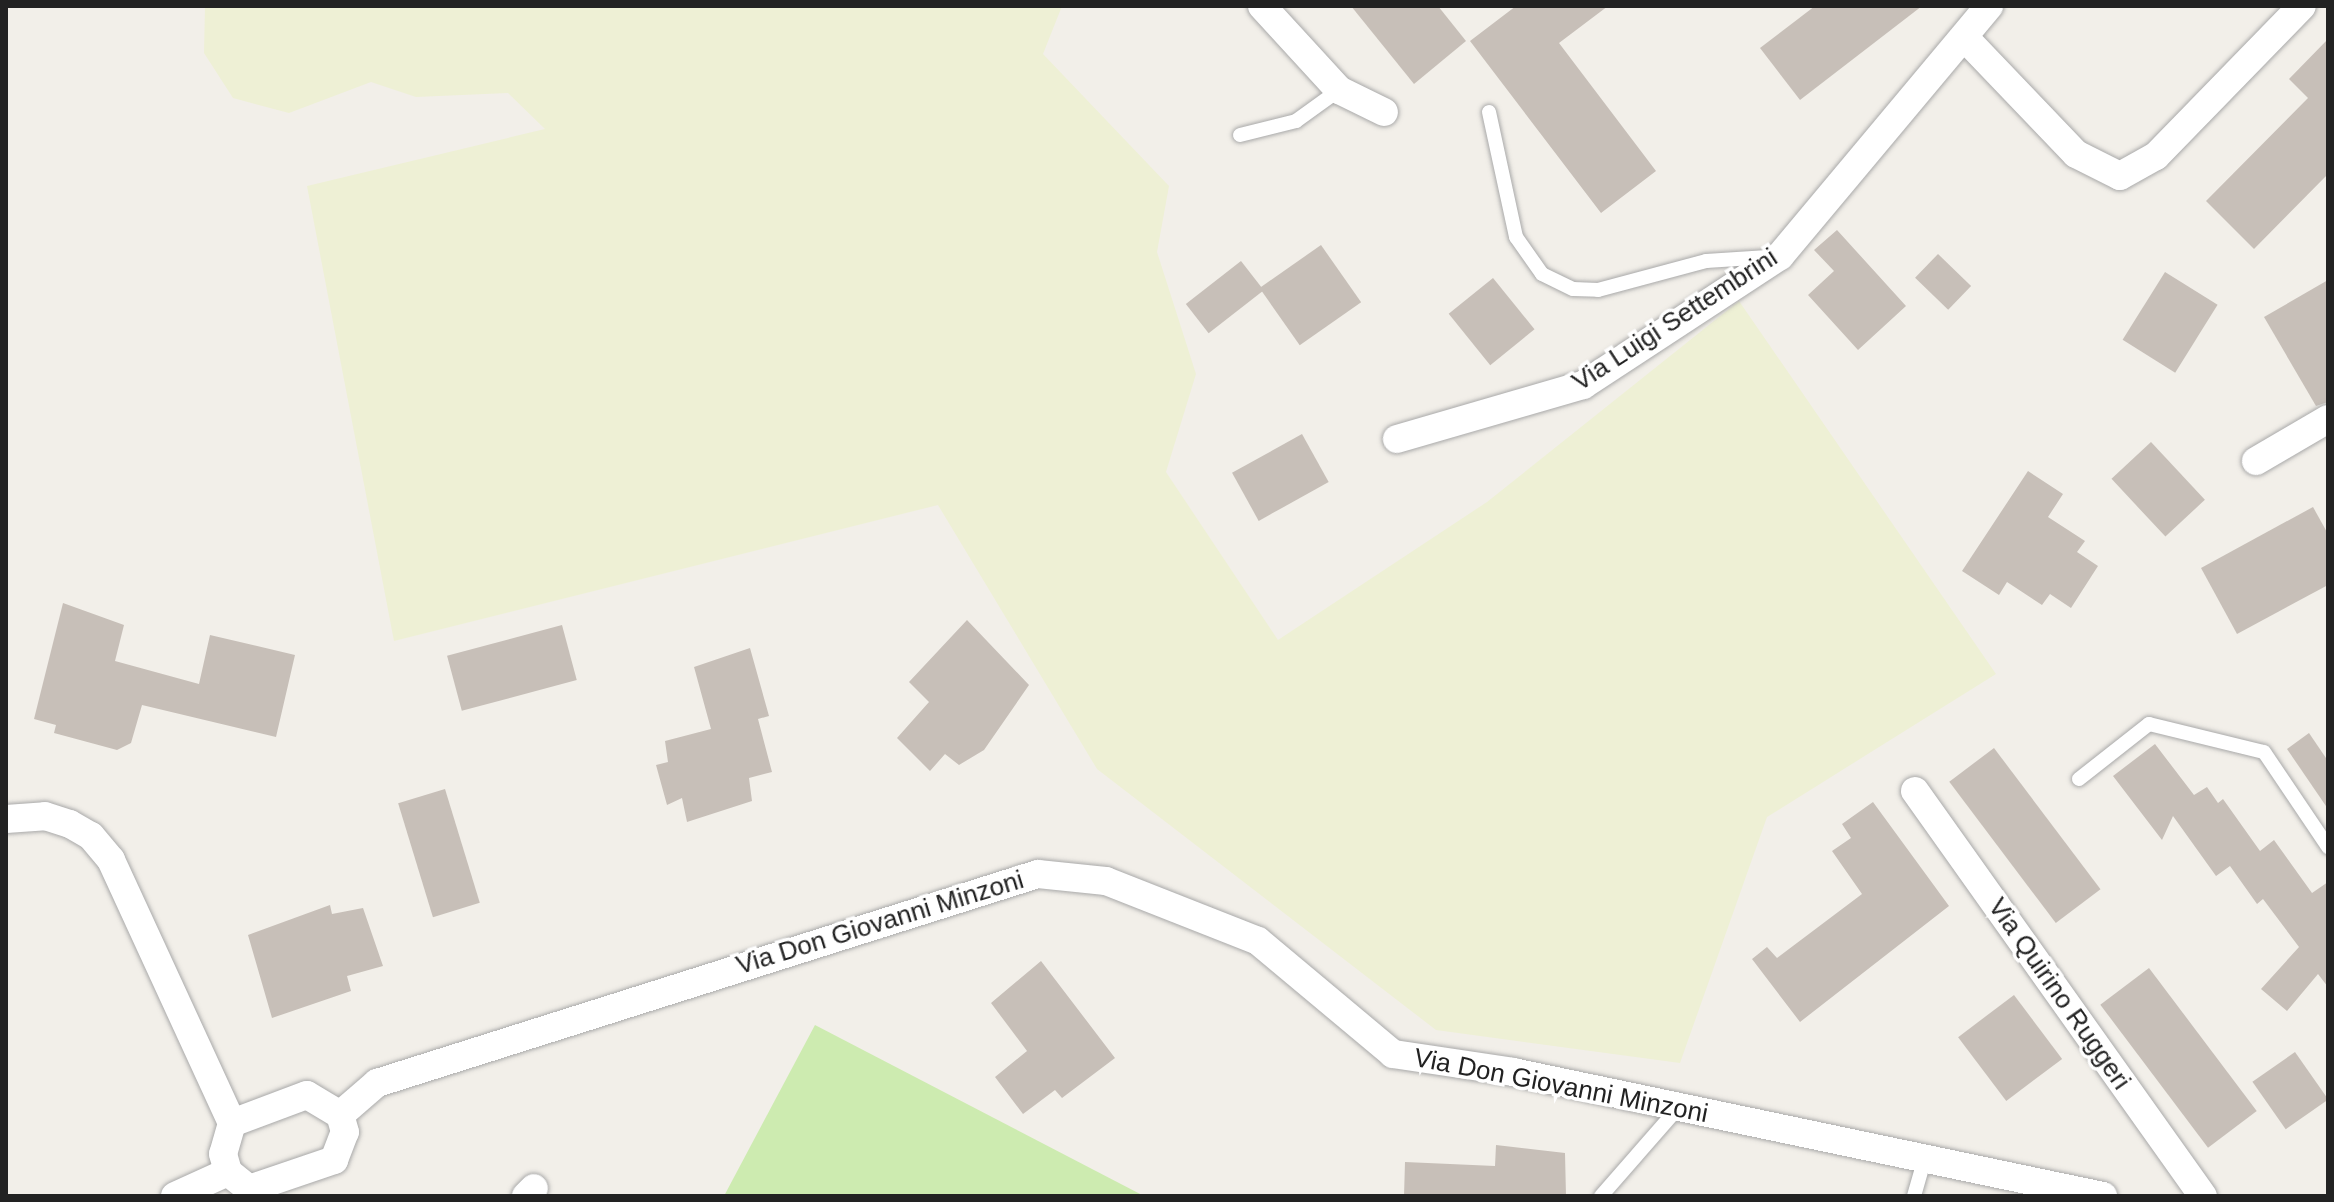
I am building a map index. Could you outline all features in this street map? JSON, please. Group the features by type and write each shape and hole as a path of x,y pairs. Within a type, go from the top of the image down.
{"street":[{"path":"1262,6 1339,90 1384,112"},
{"name":"Via Luigi Settembrini","path":"1397,439 1583,385 1780,256 1966,39 1989,6"},
{"path":"1966,39 2076,154 2120,176 2156,156 2302,6"},
{"path":"2256,461 2328,419"},
{"name":"Via Quirino Ruggeri","path":"1915,791 2203,1196"},
{"path":"6,819 45,816 70,824 91,836 111,860 232,1123 223,1154 243,1186"},
{"name":"Via Don Giovanni Minzoni","path":"340,1115 377,1083 1038,874 1106,881 1258,941 1393,1054 1513,1072 2103,1196"},
{"path":"175,1196 243,1186 334,1160 345,1132 340,1115 307,1095 232,1123"}],"lane":[{"path":"1240,135 1296,121 1339,90"},
{"path":"1489,112 1516,237 1542,274 1562,284 1598,290 1706,261 1780,256"},
{"path":"2079,779 2149,724 2264,752 2328,847"},
{"path":"1601,1196 1678,1108"},
{"path":"1914,1196 1924,1160"}],"green space":[{"path":"205,6 1062,6 1043,54 1169,186 1157,252 1196,374 1166,472 1278,640 1487,502 1739,301 1996,674 1767,817 1680,1063 1436,1030 1097,769 938,505 394,641 307,186 545,129 508,93 416,97 371,82 289,113 233,98 204,53"},
{"path":"815,1025 1144,1196 724,1196"}],"building":[{"path":"1351,6 1438,6 1466,41 1414,84"},
{"path":"1516,6 1608,6 1559,43 1656,171 1601,213 1470,41"},
{"path":"1815,6 1922,6 1800,100 1760,48"},
{"path":"2328,39 2328,174 2254,249 2206,201 2308,98 2289,79"},
{"path":"1837,230 1906,306 1858,350 1808,295 1834,271 1814,250"},
{"path":"1321,245 1361,302 1300,345 1260,288"},
{"path":"1938,254 1971,286 1948,310 1915,278"},
{"path":"1241,261 1264,290 1209,333 1186,304"},
{"path":"2165,272 2218,305 2175,373 2123,340"},
{"path":"1493,278 1535,329 1490,365 1449,314"},
{"path":"2328,280 2328,402 2316,406 2264,317"},
{"path":"1302,434 1329,482 1259,521 1232,473"},
{"path":"2151,442 2205,500 2165,537 2112,479"},
{"path":"2028,471 2063,494 2048,517 2085,541 2077,552 2098,566 2071,608 2050,594 2042,605 2007,582 1999,595 1962,571"},
{"path":"2313,507 2328,534 2328,585 2237,634 2201,568"},
{"path":"63,603 124,625 115,661 199,684 210,635 295,655 276,737 142,705 131,743 117,750 54,733 56,725 34,719"},
{"path":"967,620 1029,685 984,750 959,765 945,754 930,771 897,738 929,702 909,682"},
{"path":"562,625 577,680 462,711 447,656"},
{"path":"750,648 769,716 758,719 772,772 749,778 752,801 687,822 682,798 667,805 656,765 668,762 665,741 711,729 694,667"},
{"path":"2309,733 2328,761 2328,809 2287,749"},
{"path":"2155,744 2194,795 2207,787 2218,803 2223,799 2260,851 2274,840 2312,893 2328,882 2328,987 2318,974 2287,1011 2261,989 2299,947 2263,899 2257,904 2230,866 2216,876 2173,816 2162,840 2113,776"},
{"path":"1994,748 2101,889 2056,923 1949,782"},
{"path":"445,789 480,903 433,917 398,803"},
{"path":"1873,802 1949,906 1800,1022 1752,959 1767,947 1777,958 1862,894 1832,851 1851,838 1842,824"},
{"path":"330,905 332,914 363,908 383,966 347,976 351,991 272,1018 248,935"},
{"path":"1041,961 1115,1058 1062,1098 1055,1090 1023,1114 995,1077 1027,1051 991,1003"},
{"path":"2149,968 2257,1111 2208,1148 2100,1005"},
{"path":"2014,995 2062,1059 2006,1101 1958,1037"},
{"path":"2295,1052 2328,1100 2286,1129 2252,1082"},
{"path":"1496,1145 1565,1153 1566,1196 1404,1196 1405,1162 1495,1166"}]}
